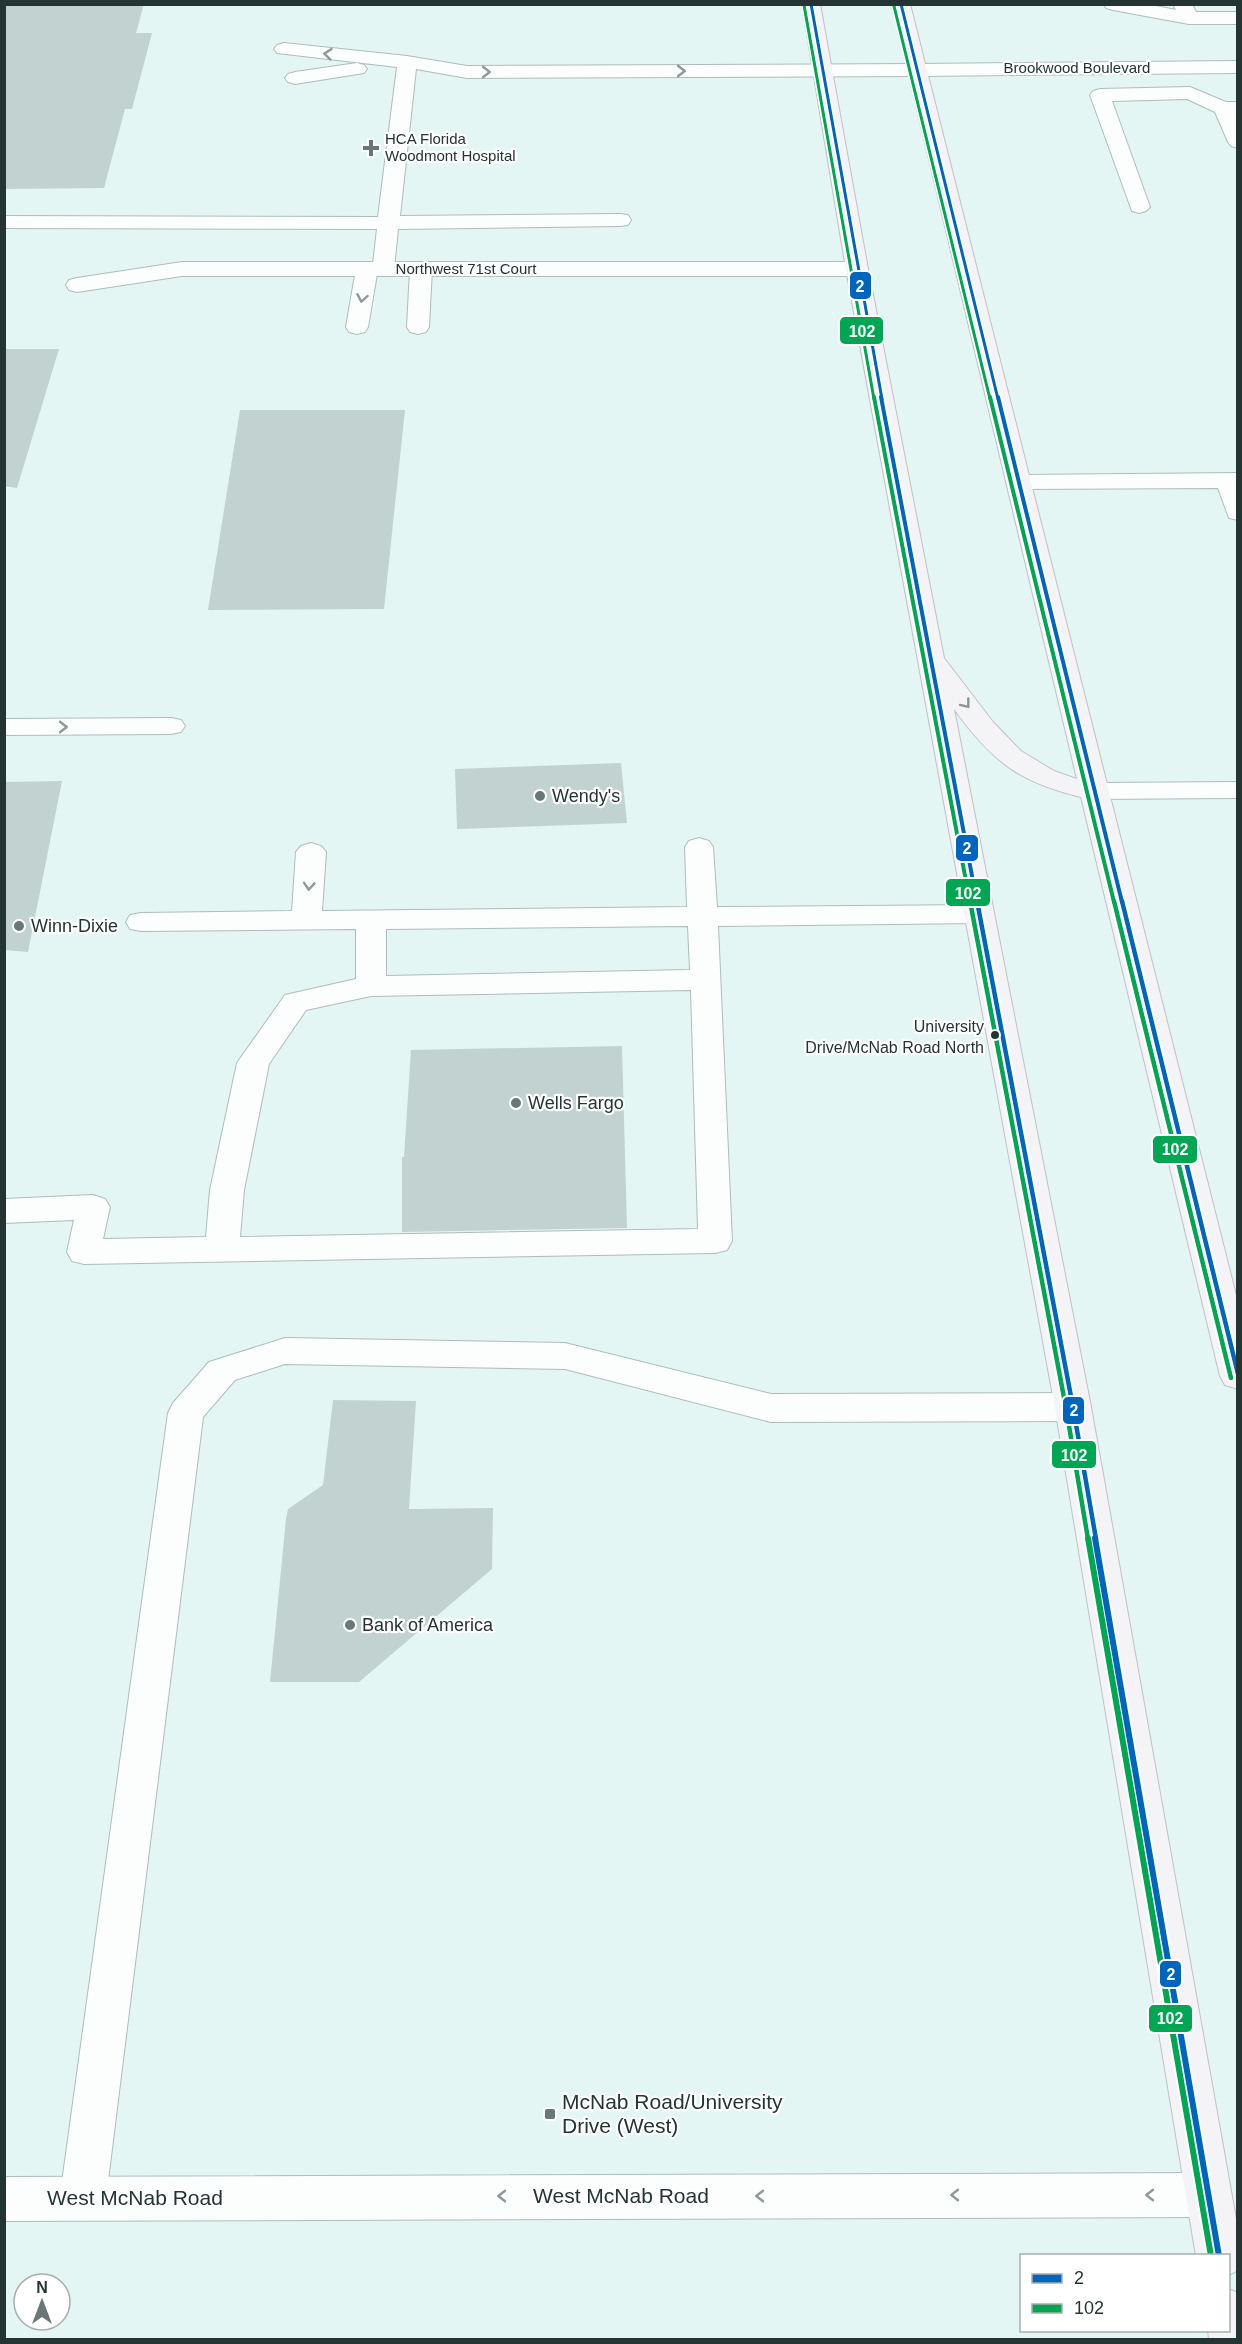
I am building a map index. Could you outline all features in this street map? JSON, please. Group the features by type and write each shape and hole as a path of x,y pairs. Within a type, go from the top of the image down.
{"main road":[{"path":"811,4 857,269 1223,2195 1219,2254"},
{"path":"901,4 1238,1376"},
{"path":"931,658 998,745 1016,761 1044,777 1094,791"},
{"path":"1230,2323 1233,2340"}],"street":[{"path":"1113,4 1238,18"},
{"path":"284,50 407,62 467,72 821,61"},
{"path":"788,51 821,61"},
{"path":"295,78 468,54 648,52"},
{"name":"Brookwood Boulevard","path":"821,61 917,70 1238,67"},
{"path":"357,327 388,223 407,62"},
{"path":"1139,207 1100,95 1190,93 1230,108 1238,142"},
{"path":"4,222 388,223 620,220"},
{"name":"Northwest 71st Court","path":"77,285 182,269 857,269"},
{"path":"418,327 421,269"},
{"path":"1018,482 1233,481 1238,513"},
{"path":"4,727 171,726"},
{"path":"1094,791 1238,790"},
{"path":"4,1210 93,1207 84,1252 715,1241 704,917 699,847"},
{"path":"306,920 311,852"},
{"path":"141,922 979,914"},
{"path":"371,919 371,986"},
{"path":"222,1249 227,1190 253,1063 296,1002 371,986 706,980"},
{"path":"83,2197 186,1413 222,1371 285,1351 565,1356 771,1408 1073,1407"},
{"name":"West McNab Road","path":"4,2199 1223,2195"}],"building":[{"path":"4,4 144,4 136,33 152,33 132,109 125,109 104,188 4,189"},
{"path":"4,349 59,349 17,488 4,486"},
{"path":"240,410 405,410 384,609 208,610"},
{"name":"Wendy's","path":"621,763 627,823 457,829 455,769"},
{"name":"Winn-Dixie","path":"62,781 28,952 4,950 4,782"},
{"name":"Wells Fargo","path":"622,1046 627,1228 402,1232 402,1157 404,1157 411,1050"},
{"name":"Bank of America","path":"333,1400 416,1401 409,1509 493,1508 492,1569 359,1682 270,1682 288,1509 323,1485"}],"transit line":[{"name":"2","path":"811,4 857,269 1073,1407 1219,2254"},
{"name":"2","path":"901,4 1238,1374"},
{"name":"102","path":"804,5 850,270 1066,1408 1211,2254"},
{"name":"102","path":"894,6 1231,1378"}],"place":[{"name":"HCA Florida Woodmont Hospital","path":"371,148"},
{"name":"Wendy's","path":"540,796"},
{"name":"Winn-Dixie","path":"19,926"},
{"name":"University Drive/McNab Road North","path":"995,1035"},
{"name":"Wells Fargo","path":"516,1103"},
{"name":"Bank of America","path":"350,1625"},
{"name":"McNab Road/University Drive (West)","path":"550,2114"}]}
